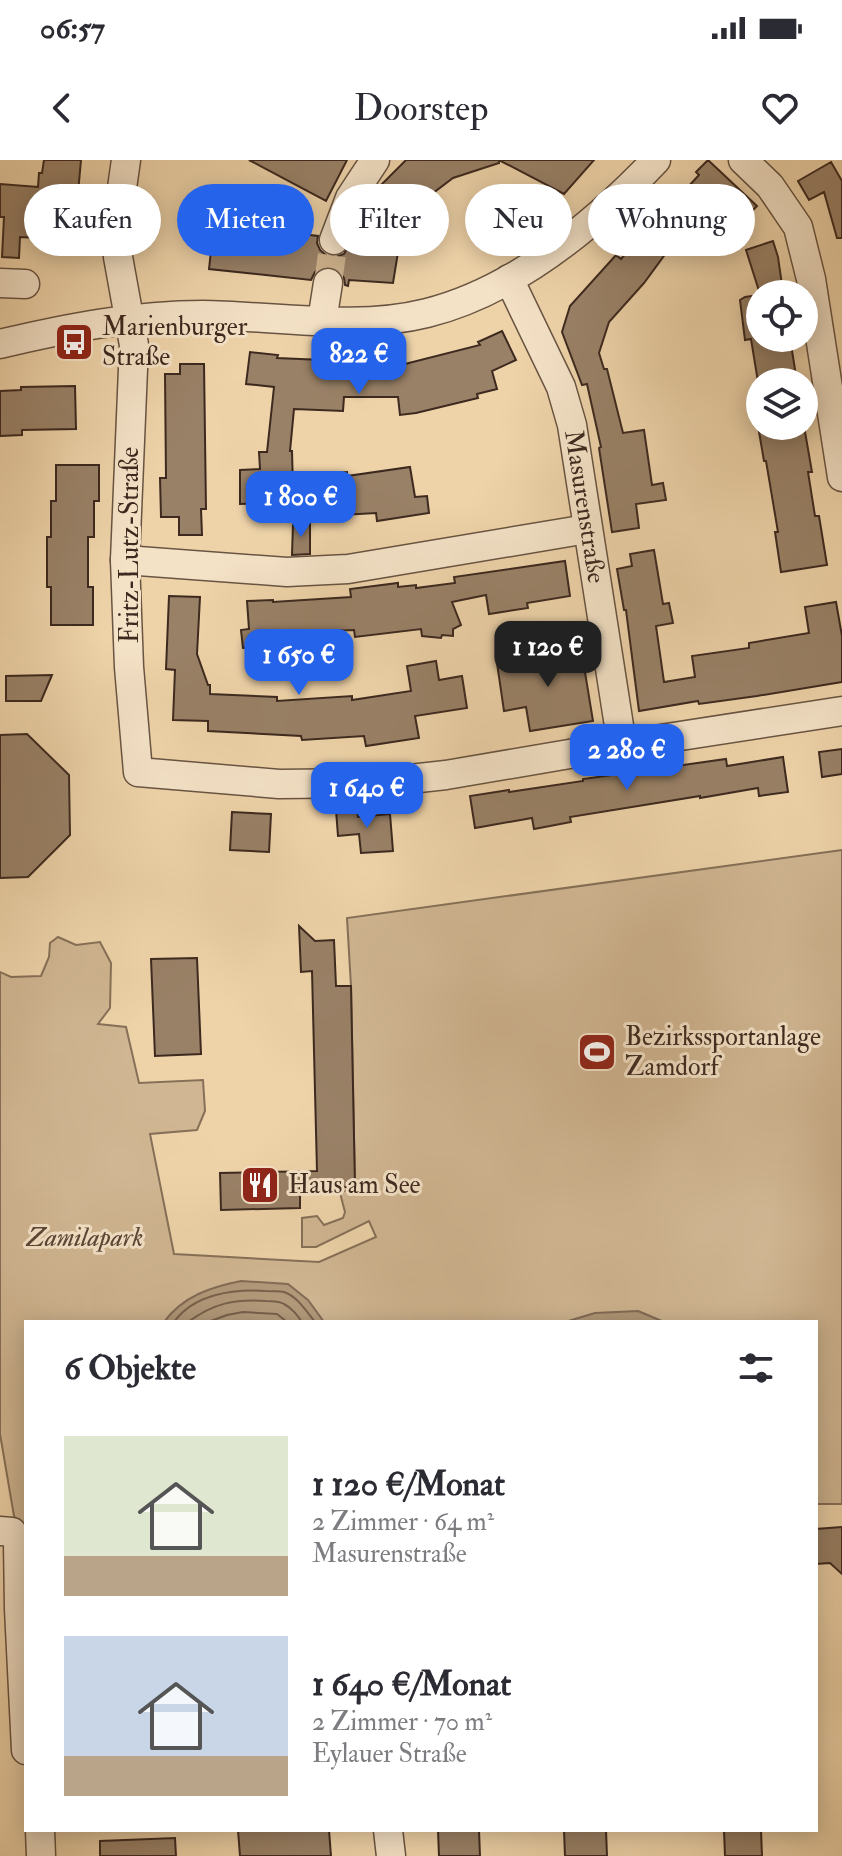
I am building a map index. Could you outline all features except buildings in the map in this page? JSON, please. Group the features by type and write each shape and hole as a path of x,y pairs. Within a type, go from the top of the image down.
{"street":[{"path":"126,160 117,223 118,257 129,319"},
{"path":"359,184 375,160"},
{"path":"743,160 770,186 798,227 811,279 842,477"},
{"path":"0,344 129,319 201,315 322,321 383,320 428,313 509,279 585,227 638,166"},
{"name":"Masurenstraße","path":"509,279 561,387 572,425 622,745"},
{"path":"322,321 328,283"},
{"name":"Fritz-Lutz-Straße","path":"129,319 134,345 125,560 129,667 138,772 279,784 373,783 446,775 622,745"},
{"path":"125,560 287,572 348,569 587,529"},
{"path":"622,745 842,711"},
{"path":"0,1531 12,1532 18,1542 24,1710"},
{"path":"40,1832 41,1856"},
{"path":"388,1832 391,1856"}],"green space":[{"name":"Zamilapark","path":"842,850 842,1504 818,1504 818,1320 24,1320 24,1532 14,1516 0,1434 0,972 11,977 41,976 49,957 50,943 58,937 76,945 100,942 111,963 110,1008 98,1024 126,1027 139,1083 203,1080 205,1111 197,1130 150,1134 174,1254 319,1262 376,1237 369,1221 316,1247 302,1247 302,1218 317,1216 324,1225 343,1218 345,1212 340,1193 355,1186 347,918"}],"water":[{"path":"241,1281 288,1284 308,1300 323,1320 166,1320 189,1299 219,1286"},
{"path":"638,1311 659,1320 572,1320 595,1313"}],"tunnel":[{"path":"328,283 332,256"}],"place":[{"name":"Marienburger Straße","path":"74,342"},
{"name":"Bezirkssportanlage Zamdorf","path":"597,1052"},
{"name":"Haus am See","path":"260,1185"}]}
